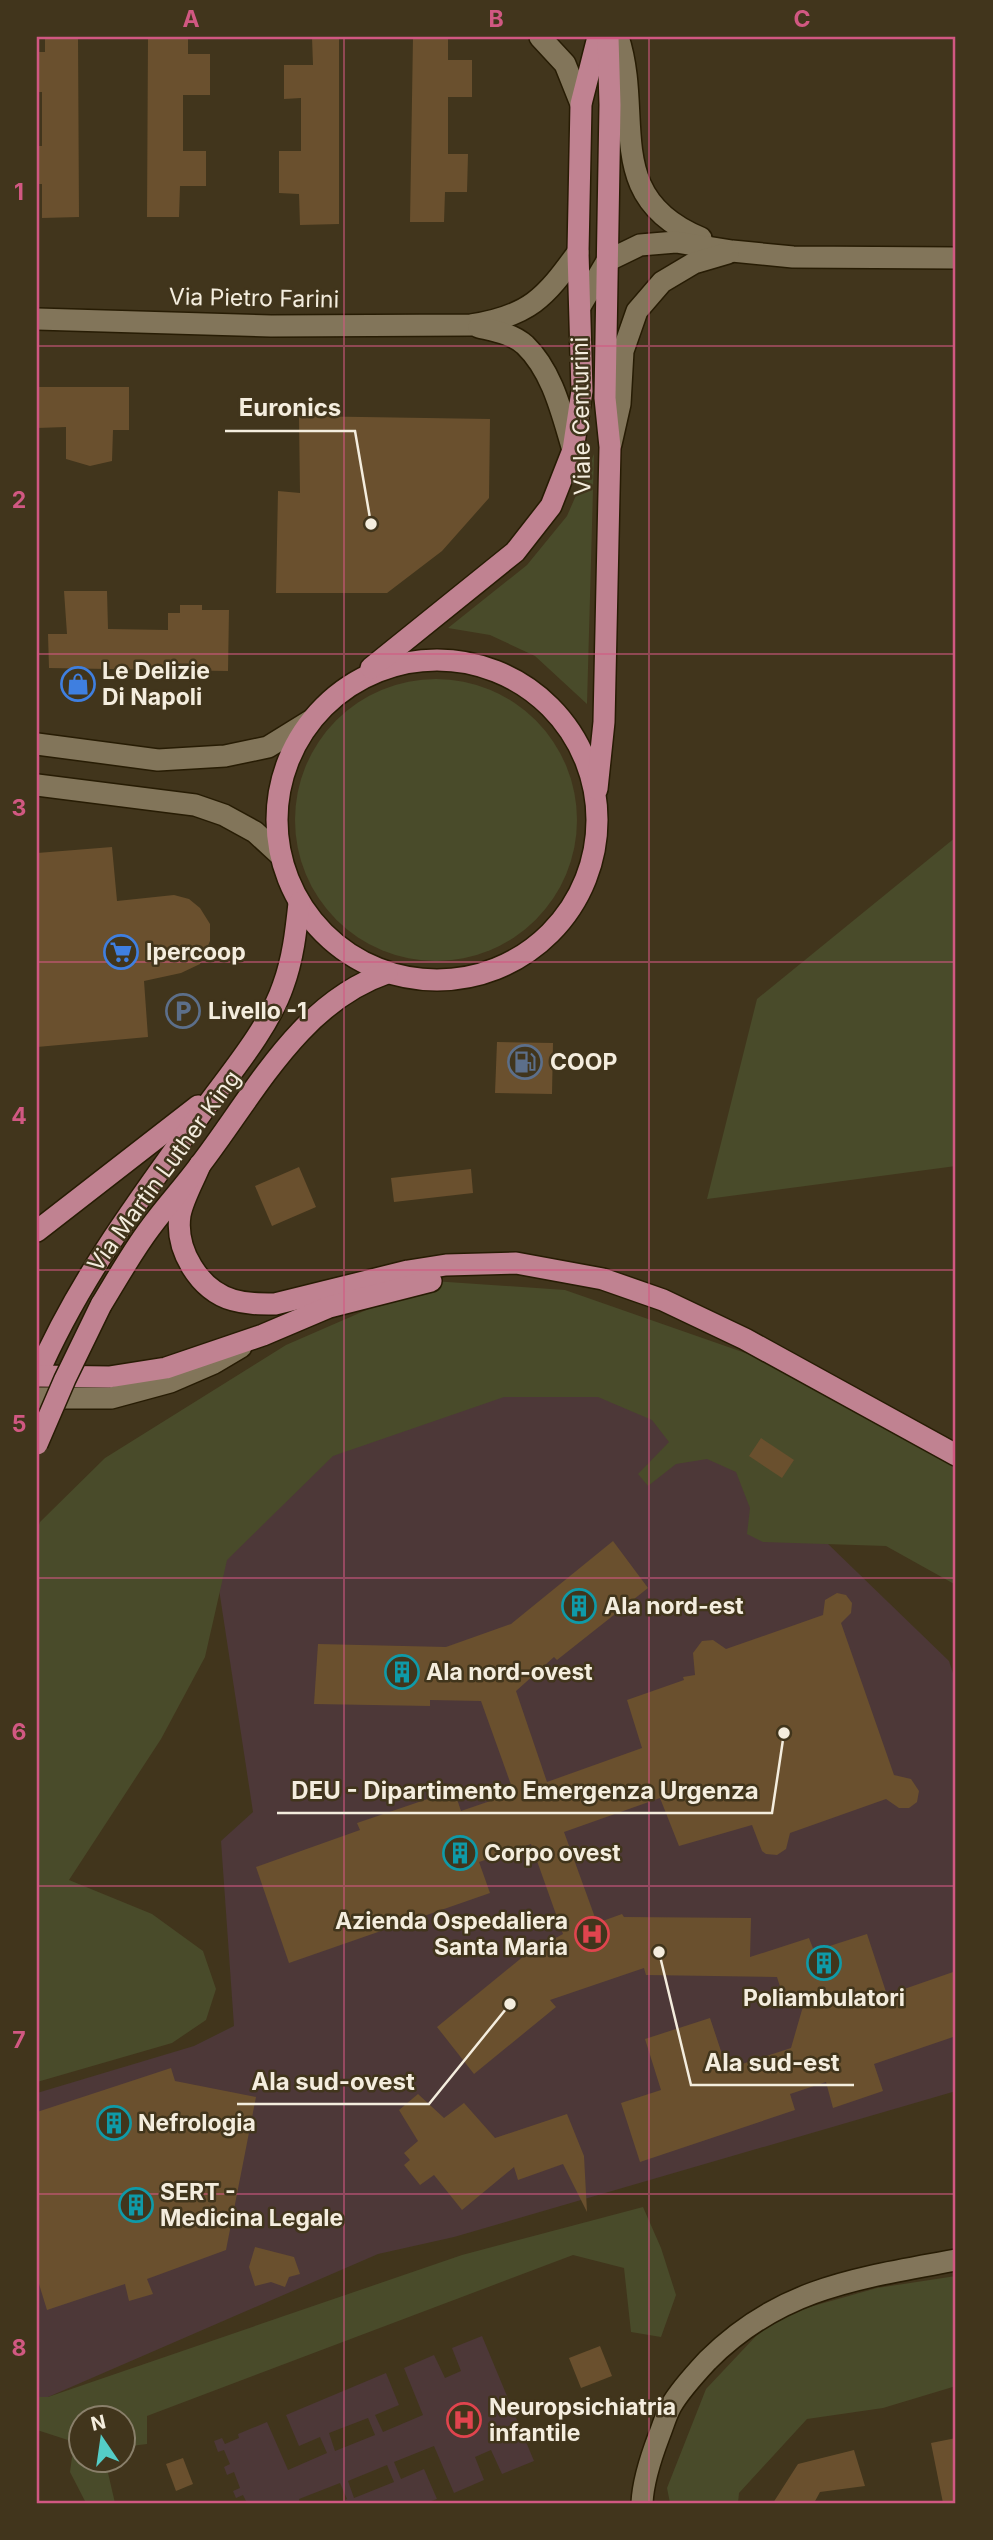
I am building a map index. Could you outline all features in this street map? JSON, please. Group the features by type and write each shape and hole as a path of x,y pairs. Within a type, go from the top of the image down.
{"main road":[{"name":"Viale Centurini","path":"299,903 280,855 276,808 287,762 310,721 330,700 515,552 551,506 573,450 582,391 578,251 581,104 598,37"},
{"name":"Viale Centurini","path":"596,794 604,722 610,447 605,398 610,105 608,37"},
{"path":"299,903 323,933 352,957 387,973 430,980 473,976 513,961 550,934 577,898 594,856 598,825 596,794 579,745 548,703 505,674 454,660 402,663 353,683"},
{"name":"Via Martin Luther King","path":"37,1376 78,1293 128,1215 254,1042 283,988 294,948 299,903"},
{"name":"Via Martin Luther King","path":"37,1444 101,1305 148,1230 200,1165 281,1053 323,1008 366,980 387,973"},
{"path":"37,1231 216,1092"},
{"path":"200,1165 180,1214 181,1242 191,1266 206,1286 230,1299 253,1305 275,1304 408,1271 446,1265 516,1263 603,1279 663,1300 745,1339 956,1455"},
{"path":"37,1376 109,1377 166,1368 263,1335 329,1307 516,1263"}],"street":[{"path":"540,37 565,64 581,104"},
{"path":"618,37 624,55 630,152 638,182 655,209 679,229 732,251"},
{"path":"581,305 607,261 640,244 676,242 793,257 956,258"},
{"name":"Via Pietro Farini","path":"37,319 271,327 471,325 501,321 532,305 554,286 578,251"},
{"path":"610,447 620,404 623,351 637,311 662,282 694,263 732,251"},
{"name":"Via Pietro Farini","path":"471,325 501,332 524,344 541,365 556,395 573,450"},
{"path":"37,744 158,760 225,756 268,747 310,721"},
{"path":"37,785 195,805 224,815 255,832 280,855"},
{"path":"37,1398 111,1398 158,1385 214,1363 263,1335"},
{"path":"642,2503 654,2448 670,2406 727,2341 785,2303 827,2288 866,2277 956,2260"}],"shaded area":[{"name":"Azienda Ospedaliera Santa Maria","path":"549,1374 705,1425 949,1661 956,1682 956,2091 454,2237 378,2254 48,2397 37,2397 37,2093 194,2046 234,2026 221,1841 253,1812 215,1563 325,1451"},
{"name":"Neuropsichiatria infantile","path":"482,2336 534,2461 502,2474 491,2450 475,2457 484,2480 454,2493 434,2446 394,2462 401,2479 424,2469 437,2499 426,2503 338,2503 347,2499 340,2483 299,2499 300,2503 247,2503 243,2495 236,2498 233,2491 240,2488 234,2472 227,2475 224,2467 230,2464 224,2450 218,2452 214,2441 222,2438 225,2444 239,2438 238,2434 267,2422 288,2470 327,2453 320,2437 299,2446 286,2415 386,2373 399,2405 375,2415 383,2432 423,2415 404,2368 434,2355 445,2378 461,2371 452,2348","holes":["368,2418 375,2435 335,2451 329,2433","387,2465 394,2482 354,2498 348,2481"]}],"green space":[{"path":"594,454 587,704 535,656 490,635 448,628 527,565 567,516"},
{"path":"436,679 463,682 490,690 514,703 536,720 553,742 566,766 574,793 577,820 574,847 566,874 553,898 536,920 514,937 490,950 463,958 436,961 409,958 382,950 358,937 336,920 319,898 306,874 298,847 295,820 298,793 306,766 319,742 336,720 358,703 382,690 409,682"},
{"path":"956,837 956,1166 707,1199 757,999"},
{"path":"433,1281 565,1290 817,1378 956,1455 956,1585 886,1546 763,1542 747,1534 750,1508 736,1472 707,1459 676,1464 648,1486 638,1474 669,1442 652,1420 598,1397 504,1397 333,1456 227,1560 205,1657 161,1739 69,1880 152,1914 203,1951 216,1989 206,2020 172,2043 37,2082 37,1531 40,1522 105,1458 286,1345"},
{"path":"643,2207 661,2248 676,2295 661,2337 631,2332 624,2268 573,2255 147,2416 147,2444 136,2445 136,2404 66,2404 66,2439 37,2430 37,2397 48,2397 462,2255"},
{"path":"956,2276 956,2386 883,2408 807,2419 739,2493 738,2503 670,2503 667,2488 706,2389 774,2317 877,2288"},
{"path":"71,2474 108,2474 115,2503 86,2503"}],"building":[{"path":"45,37 78,37 79,217 42,218 42,184 37,184 37,146 42,146 42,92 37,92 37,52 45,52"},
{"path":"148,37 188,37 188,54 210,54 210,95 183,95 183,151 206,151 206,186 180,186 179,217 147,217"},
{"path":"312,37 339,37 339,224 300,225 299,194 279,193 279,151 301,151 301,98 284,99 284,65 313,65"},
{"path":"413,37 448,37 448,60 472,60 472,97 448,97 448,154 468,154 467,192 445,192 444,222 410,222"},
{"path":"37,387 129,387 129,430 113,430 112,461 90,466 66,459 66,427 37,428"},
{"path":"299,416 490,419 489,498 442,551 387,593 276,593 278,491 300,493"},
{"path":"64,591 107,591 108,629 168,630 168,613 180,613 180,605 202,605 202,610 229,610 228,671 49,668 48,634 67,634"},
{"name":"Ipercoop","path":"112,847 117,901 174,895 189,899 200,908 210,924 210,941 200,964 181,973 144,981 148,1037 37,1047 37,853"},
{"path":"497,1042 553,1043 552,1094 495,1093"},
{"path":"299,1167 316,1207 272,1226 255,1186"},
{"path":"471,1169 473,1193 394,1202 391,1178"},
{"path":"761,1438 794,1460 782,1478 749,1456"},
{"path":"613,1541 648,1588 557,1660 554,1657 516,1691 547,1782 642,1748 627,1700 684,1680 683,1677 695,1675 693,1653 702,1641 713,1640 726,1649 823,1615 825,1600 837,1593 846,1595 852,1603 851,1613 841,1623 894,1775 911,1779 919,1791 917,1802 909,1808 899,1808 886,1799 790,1833 786,1849 777,1855 762,1851 752,1825 679,1846 660,1798 564,1832 597,1923 622,1914 624,1917 751,1918 750,1957 809,1938 814,1951 867,1934 887,1995 956,1971 956,2036 874,2064 883,2091 833,2108 826,2082 790,2094 795,2110 640,2162 621,2103 661,2090 645,2039 710,2018 727,2069 791,2048 806,1996 785,2003 777,1977 646,1975 644,1968 550,2000 556,2007 474,2074 437,2027 525,1955 563,1934 531,1844 479,1862 490,1893 289,1963 256,1867 360,1830 357,1823 454,1790 461,1811 514,1793 481,1701 430,1700 430,1706 314,1704 318,1644 446,1647 511,1624"},
{"name":"SERT - Medicina Legale","path":"171,2068 175,2081 256,2097 226,2250 147,2279 153,2294 129,2301 125,2284 47,2310 37,2283 37,2112"},
{"path":"418,2094 444,2118 464,2103 495,2138 567,2114 584,2156 587,2212 563,2164 518,2180 514,2167 462,2210 434,2175 420,2185 404,2165 410,2160 404,2153 418,2141 399,2110"},
{"path":"255,2247 294,2257 300,2274 289,2277 285,2287 271,2282 255,2286 249,2267"},
{"path":"600,2346 612,2376 581,2388 569,2358"},
{"path":"956,2438 956,2503 943,2503 931,2443"},
{"path":"854,2450 865,2486 820,2492 814,2503 773,2503 798,2464"},
{"path":"183,2458 193,2484 176,2491 166,2464"}],"place":[{"name":"Euronics","path":"371,524"},
{"name":"Le Delizie Di Napoli","path":"78,684"},
{"name":"Ipercoop","path":"121,952"},
{"name":"Livello -1","path":"183,1011"},
{"name":"COOP","path":"525,1062"},
{"name":"Ala nord-est","path":"579,1606"},
{"name":"Ala nord-ovest","path":"402,1672"},
{"name":"DEU - Dipartimento Emergenza Urgenza","path":"784,1733"},
{"name":"Corpo ovest","path":"460,1853"},
{"name":"Azienda Ospedaliera Santa Maria","path":"592,1934"},
{"name":"Ala sud-est","path":"659,1952"},
{"name":"Poliambulatori","path":"824,1963"},
{"name":"Ala sud-ovest","path":"510,2004"},
{"name":"Nefrologia","path":"114,2123"},
{"name":"SERT - Medicina Legale","path":"136,2205"},
{"name":"Neuropsichiatria infantile","path":"464,2420"}]}
